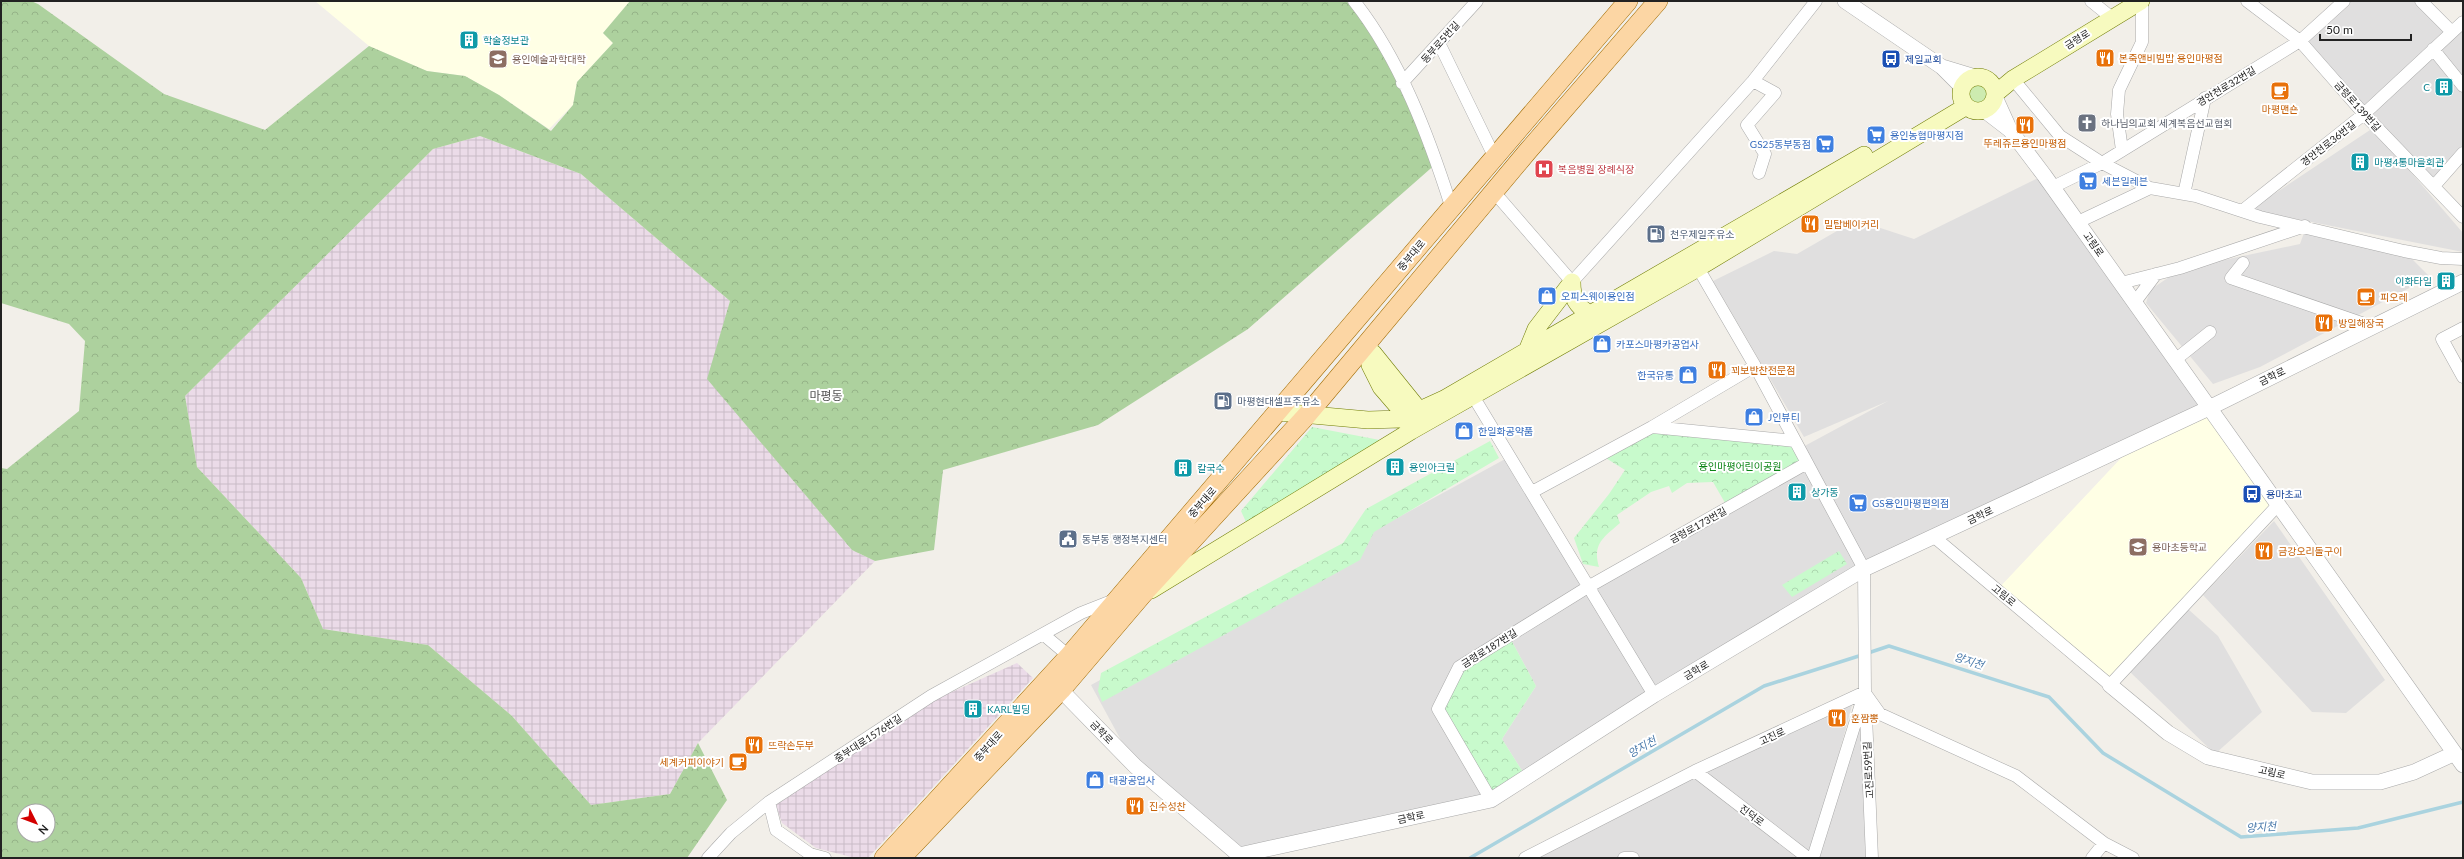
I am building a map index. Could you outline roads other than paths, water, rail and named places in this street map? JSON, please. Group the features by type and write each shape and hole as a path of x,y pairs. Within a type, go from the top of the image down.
{"main road":[{"name":"중부대로","path":"901,858 1055,684 1069,656 1279,412 1509,138 1628,1"},
{"name":"중부대로","path":"884,858 1142,595 1307,415 1369,343 1527,152 1658,1"},
{"name":"금령로","path":"1984,110 1992,105 1995,95 2013,79 2141,1"},
{"path":"1969,89 2013,79"},
{"path":"1142,595 1411,431 1473,396 1695,262 1969,89 1991,83 1995,95"},
{"path":"1969,89 1976,112 1984,110"},
{"path":"1279,412 1368,420 1400,419 1444,399 1590,314 1695,262"},
{"path":"1572,282 1572,297 1580,308 1590,314"},
{"path":"1527,351 1536,328 1572,282"},
{"path":"1369,343 1375,357 1413,413"}],"street":[{"path":"1354,1 1386,50 1402,83 1431,145 1451,206"},
{"name":"동부로5번길","path":"1402,83 1477,1"},
{"path":"1494,192 1572,282 1753,81 1816,1"},
{"path":"1845,1 1942,67 1969,89"},
{"path":"2091,1 2112,18"},
{"path":"2122,150 2117,114 2119,90 2142,42 2141,1"},
{"name":"금령로139번길","path":"2247,1 2300,41 2364,114 2463,217"},
{"name":"경안천로32번길","path":"2053,187 2102,163 2300,41 2344,1"},
{"path":"2421,1 2452,32"},
{"name":"경안천로36번길","path":"2242,211 2364,114 2463,22"},
{"path":"1439,43 1494,156"},
{"path":"2433,49 2463,86"},
{"path":"2013,79 2060,136 2102,163 2150,188 2184,194 2242,211 2404,251 2441,258 2463,259"},
{"path":"1753,81 1775,93 1747,125 1765,154 1759,172"},
{"name":"고림로","path":"1933,536 2168,732 2208,757 2312,782 2380,782 2458,760 2135,302 2053,187 2010,130 1995,95"},
{"path":"2184,194 2205,98 2209,96"},
{"name":"고림로","path":"1984,110 2010,130"},
{"path":"2434,186 2463,153"},
{"path":"2078,222 2150,188"},
{"path":"2121,283 2156,274 2306,226"},
{"path":"1695,262 1755,366 1864,569"},
{"path":"2243,263 2231,278 2373,327"},
{"path":"2135,302 2156,274"},
{"name":"금학로","path":"1055,684 1135,766 1239,855 1491,800 1654,695 1864,569 2209,408 2463,282"},
{"path":"2463,328 2442,339 2460,361 2463,377"},
{"path":"2175,360 2210,332"},
{"path":"1532,492 1652,427 1755,366"},
{"path":"1473,396 1654,695"},
{"path":"1652,427 1795,441"},
{"name":"금령로173번길","path":"1588,587 1807,463"},
{"path":"2110,685 2278,505"},
{"name":"고진로59번길","path":"1864,569 1865,688 1872,858"},
{"name":"금령로187번길","path":"1491,800 1438,709 1459,667 1588,587"},
{"name":"중부대로1576번길","path":"708,858 731,833 769,802 931,696 1044,635 1081,613 1119,598"},
{"path":"1044,635 1069,656"},
{"path":"1865,688 1880,714 2016,776 2104,843 2133,858"},
{"path":"1813,858 1865,688"},
{"name":"고진로","path":"1525,858 1695,771 1865,688"},
{"name":"진덕로","path":"1695,771 1808,858"},
{"path":"769,802 776,830 810,854 825,858"},
{"path":"2092,858 2104,843"},
{"path":"1624,858 1633,858"}],"waterway":[{"name":"양지천","path":"1868,653 1889,646 2049,697 2103,753 2241,837 2358,828 2463,802"},
{"name":"양지천","path":"1470,858 1764,686 1862,655"}],"place":[{"name":"학술정보관","path":"469,40"},
{"name":"본죽앤비빔밥 용인마평점","path":"2105,58"},
{"name":"용인예술과학대학","path":"498,59"},
{"name":"제일교회","path":"1891,59"},
{"name":"C","path":"2444,87"},
{"name":"마평맨숀","path":"2280,91"},
{"name":"하나님의교회 세계복음선교협회","path":"2087,123"},
{"name":"뚜레쥬르용인마평점","path":"2025,125"},
{"name":"용인농협마평지점","path":"1876,135"},
{"name":"GS25동부동점","path":"1825,144"},
{"name":"마평4통마을회관","path":"2360,162"},
{"name":"복음병원 장례식장","path":"1544,169"},
{"name":"세븐일레븐","path":"2088,181"},
{"name":"밀탑베이커리","path":"1810,224"},
{"name":"천우제일주유소","path":"1656,234"},
{"name":"이화타일","path":"2446,281"},
{"name":"오피스웨이용인점","path":"1547,296"},
{"name":"피오레","path":"2366,297"},
{"name":"방일해장국","path":"2324,323"},
{"name":"카포스마평카공업사","path":"1602,344"},
{"name":"꾀보반찬전문점","path":"1717,370"},
{"name":"한국유통","path":"1688,375"},
{"name":"마평현대셀프주유소","path":"1223,401"},
{"name":"J인뷰티","path":"1754,417"},
{"name":"한일화공약품","path":"1464,431"},
{"name":"용인아크릴","path":"1395,467"},
{"name":"칼국수","path":"1183,468"},
{"name":"상가동","path":"1797,492"},
{"name":"용마초교","path":"2252,494"},
{"name":"GS용인마평편의점","path":"1858,503"},
{"name":"동부동 행정복지센터","path":"1068,539"},
{"name":"용마초등학교","path":"2138,547"},
{"name":"금강오리돌구이","path":"2264,551"},
{"name":"KARL빌딩","path":"973,709"},
{"name":"훈짬뽕","path":"1837,718"},
{"name":"뜨락손두부","path":"754,745"},
{"name":"세계커피이야기","path":"738,762"},
{"name":"태광공업사","path":"1095,780"},
{"name":"진수성찬","path":"1135,806"}],"district":[{"name":"마평동","path":"826,396"}],"park label":[{"name":"용인마평어린이공원","path":"1740,466"}]}
